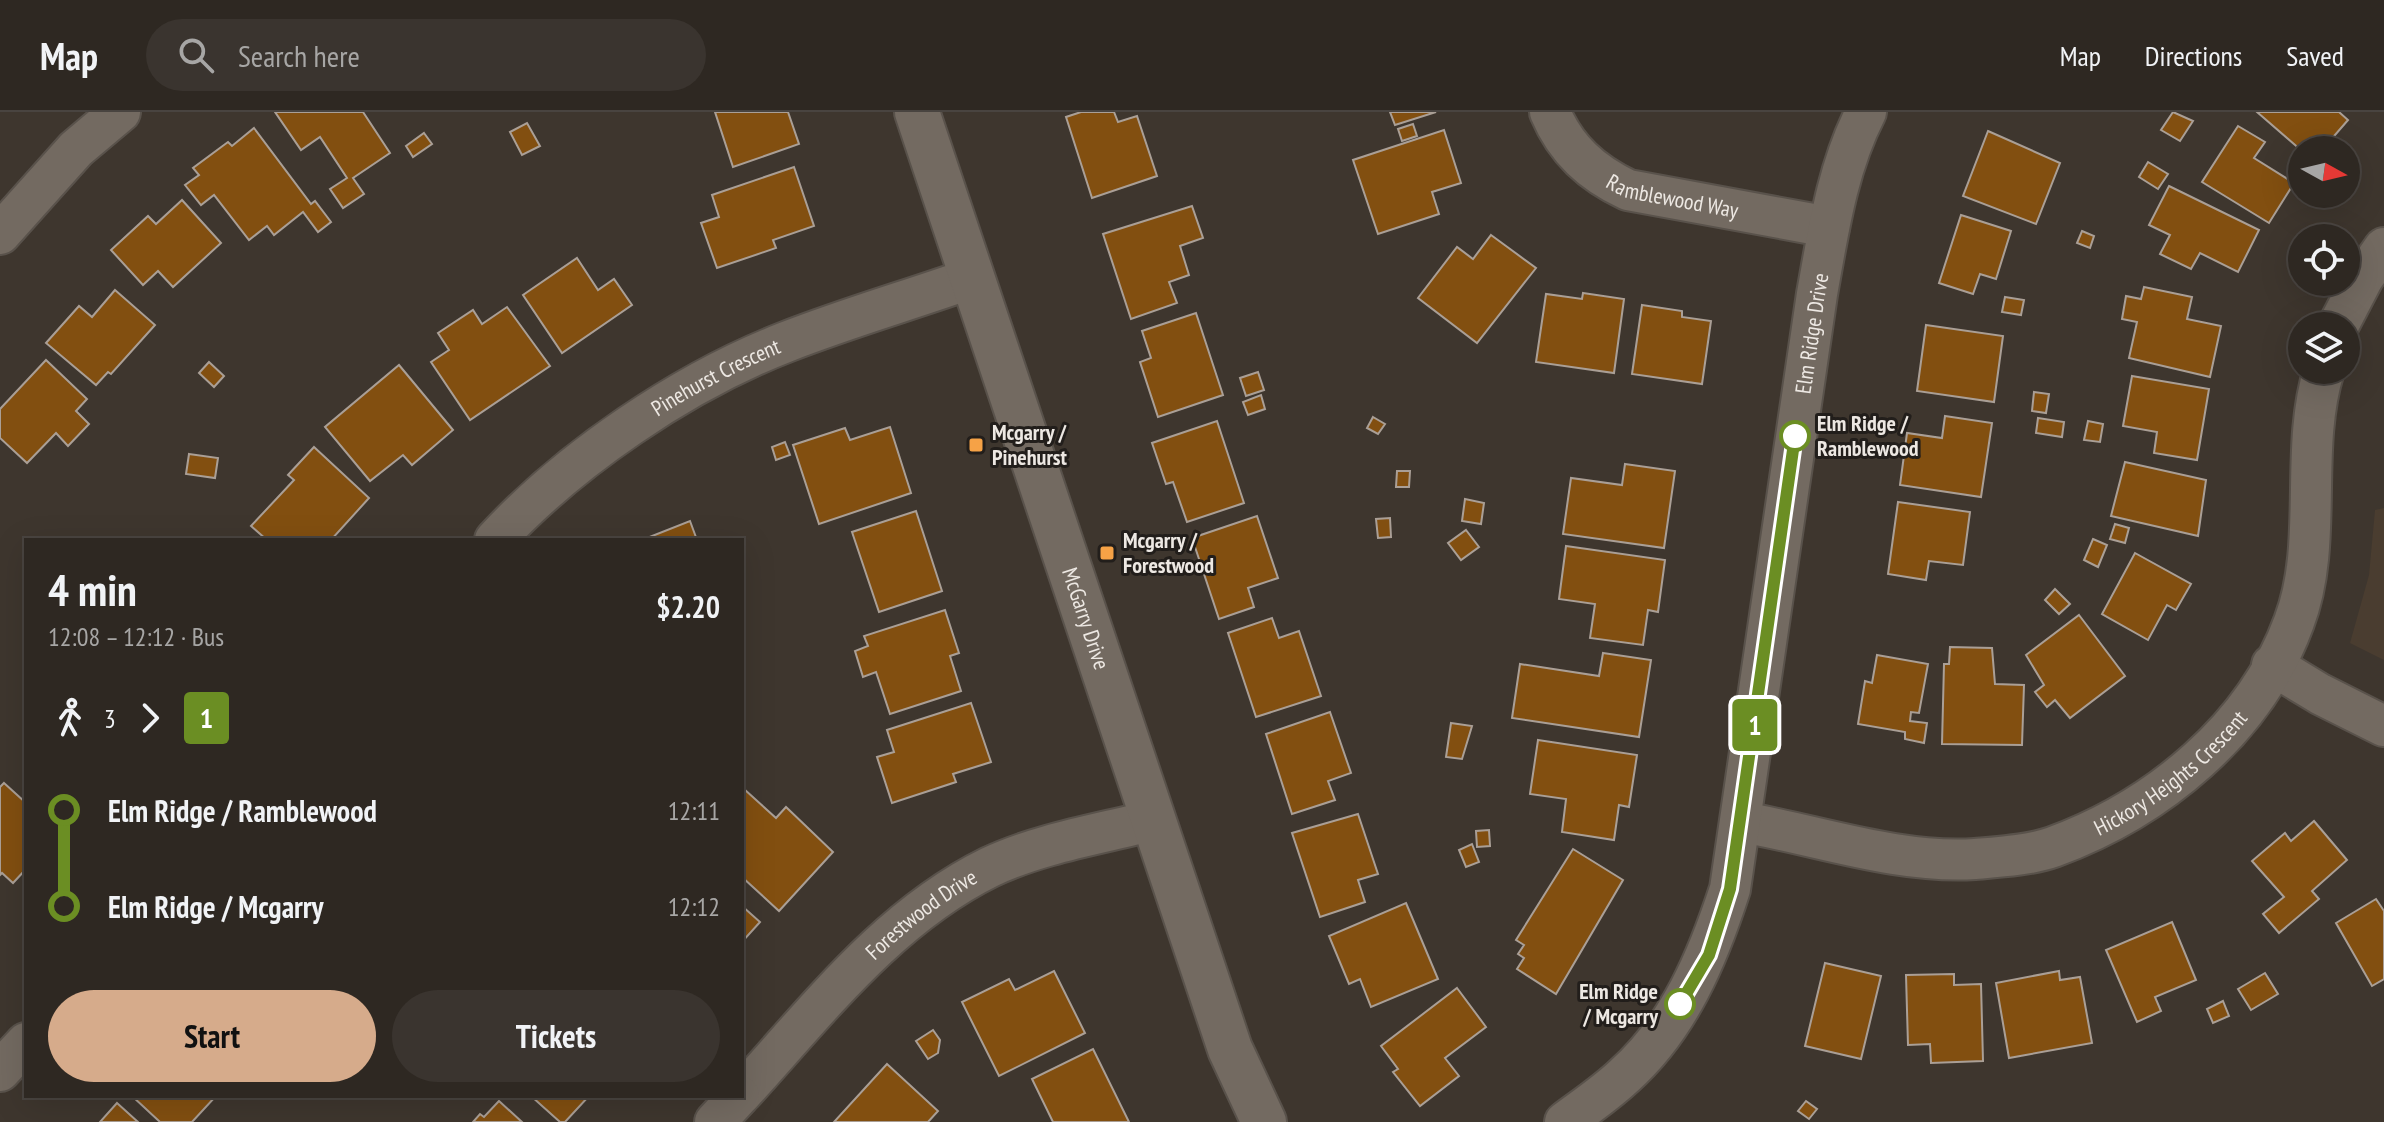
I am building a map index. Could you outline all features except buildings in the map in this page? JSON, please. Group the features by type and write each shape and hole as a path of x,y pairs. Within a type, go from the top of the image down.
{"street":[{"path":"0,234 76,149 120,112"},
{"name":"McGarry Drive","path":"917,112 1230,1049 1264,1122"},
{"name":"Ramblewood Way","path":"1550,112 1574,154 1599,177 1628,190 1829,227"},
{"name":"Elm Ridge Drive","path":"1565,1122 1625,1076 1673,1017 1709,955 1730,889 1742,822 1803,376 1829,227 1853,138 1866,112"},
{"path":"2345,312 2363,278 2384,248"},
{"name":"Pinehurst Crescent","path":"497,538 523,510 658,405 785,342 972,278"},
{"name":"Hickory Heights Crescent","path":"1742,822 1908,856 1974,859 2051,848 2174,784 2234,724 2272,665 2294,622 2305,574 2314,439 2322,384"},
{"path":"2272,665 2320,694 2384,726"},
{"name":"Forestwood Drive","path":"744,1090 878,945 931,901 991,867 1033,851 1154,820"},
{"path":"0,1071 24,1045"},
{"name":"Forestwood Drive","path":"715,1122 736,1098"}],"shaded area":[{"path":"2384,508 2384,660 2350,643 2369,575 2375,510"}],"bus line":[{"name":"1","path":"1680,1004 1709,955 1730,889 1795,436"}],"place":[{"name":"Elm Ridge / Ramblewood","path":"1795,436"},
{"name":"Mcgarry / Pinehurst","path":"976,445"},
{"name":"Mcgarry / Forestwood","path":"1107,553"},
{"name":"Elm Ridge / Mcgarry","path":"1680,1004"}]}
